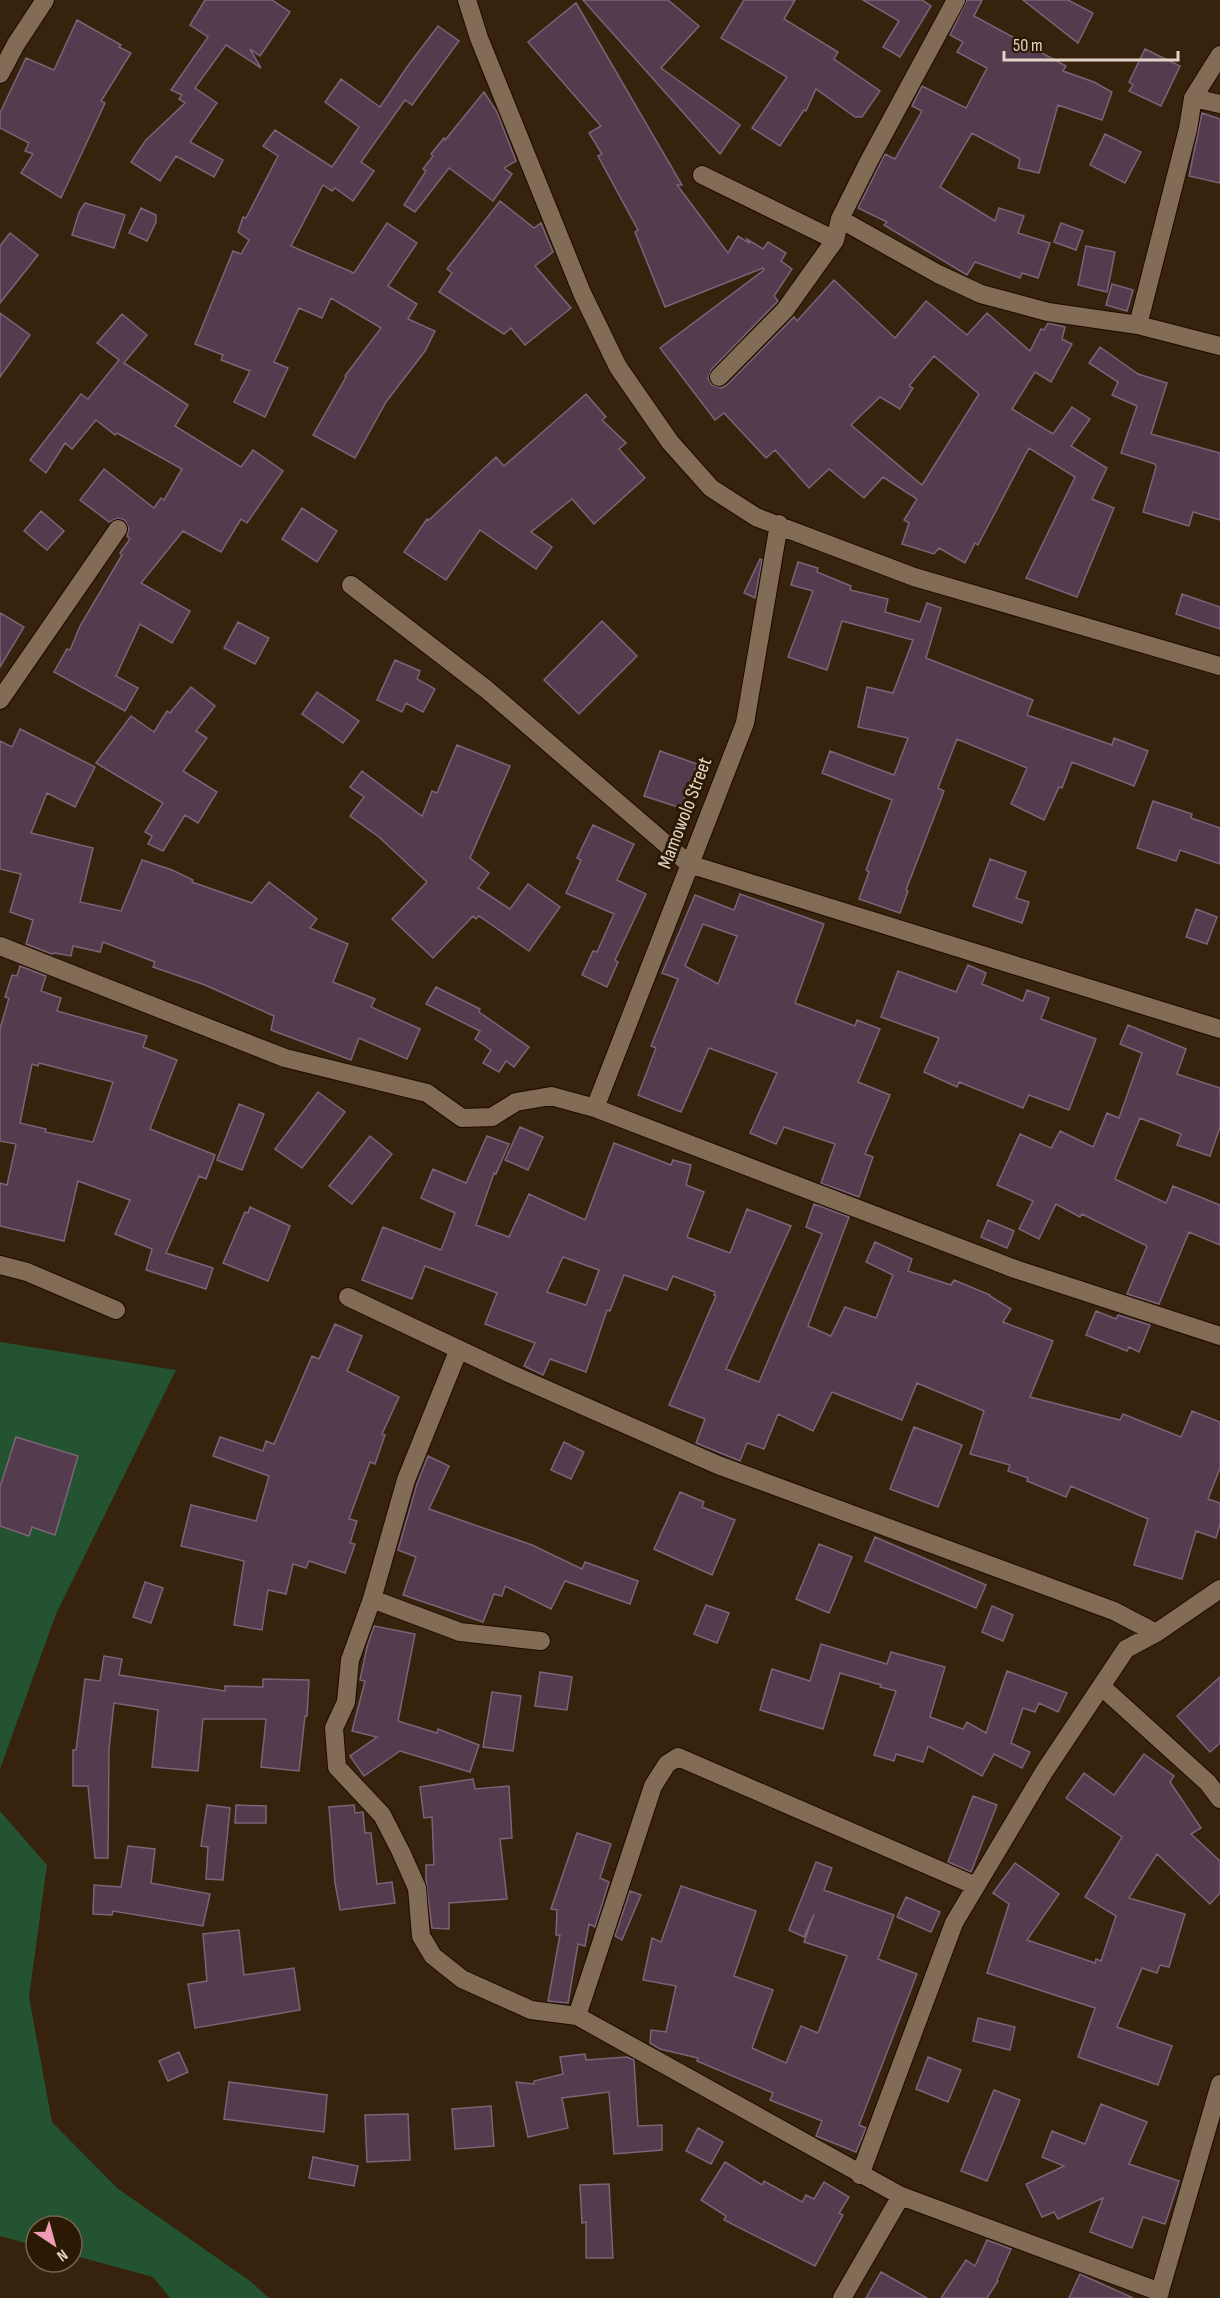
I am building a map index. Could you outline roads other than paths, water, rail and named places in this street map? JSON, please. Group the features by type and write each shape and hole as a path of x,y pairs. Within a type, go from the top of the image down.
{"street":[{"path":"0,74 16,44 45,0"},
{"path":"467,0 479,38 582,293 618,367 670,442 711,488 756,516 914,578 1220,666"},
{"path":"719,378 785,310 835,240 840,219 956,0"},
{"path":"1138,325 1188,129 1193,98 1220,55"},
{"path":"1193,98 1220,104"},
{"path":"702,176 835,240"},
{"path":"840,219 938,274 981,294 1048,312 1138,325 1220,346"},
{"name":"Mamowolo Street","path":"595,1108 745,723 779,524"},
{"path":"0,700 118,529"},
{"path":"351,585 486,688 689,864 1220,1029"},
{"path":"0,946 285,1058 427,1093 462,1118 492,1117 516,1102 551,1096 595,1108 1015,1269 1220,1336"},
{"path":"0,1265 27,1272 116,1310"},
{"path":"348,1297 718,1465 1114,1611 1156,1633"},
{"path":"459,1349 406,1480 372,1599 350,1660 346,1702 334,1728 337,1767 382,1815 401,1852 417,1888 421,1936 433,1956 462,1979 531,2010 577,2016 901,2196 1159,2295 1220,2084"},
{"path":"860,2175 954,1923 1044,1772 1126,1649 1156,1633 1220,1589"},
{"path":"372,1599 460,1632 541,1641"},
{"path":"1102,1687 1214,1781 1220,1799"},
{"path":"577,2016 613,1901 653,1786 667,1764 678,1757 976,1886"},
{"path":"842,2298 901,2196"}]}
